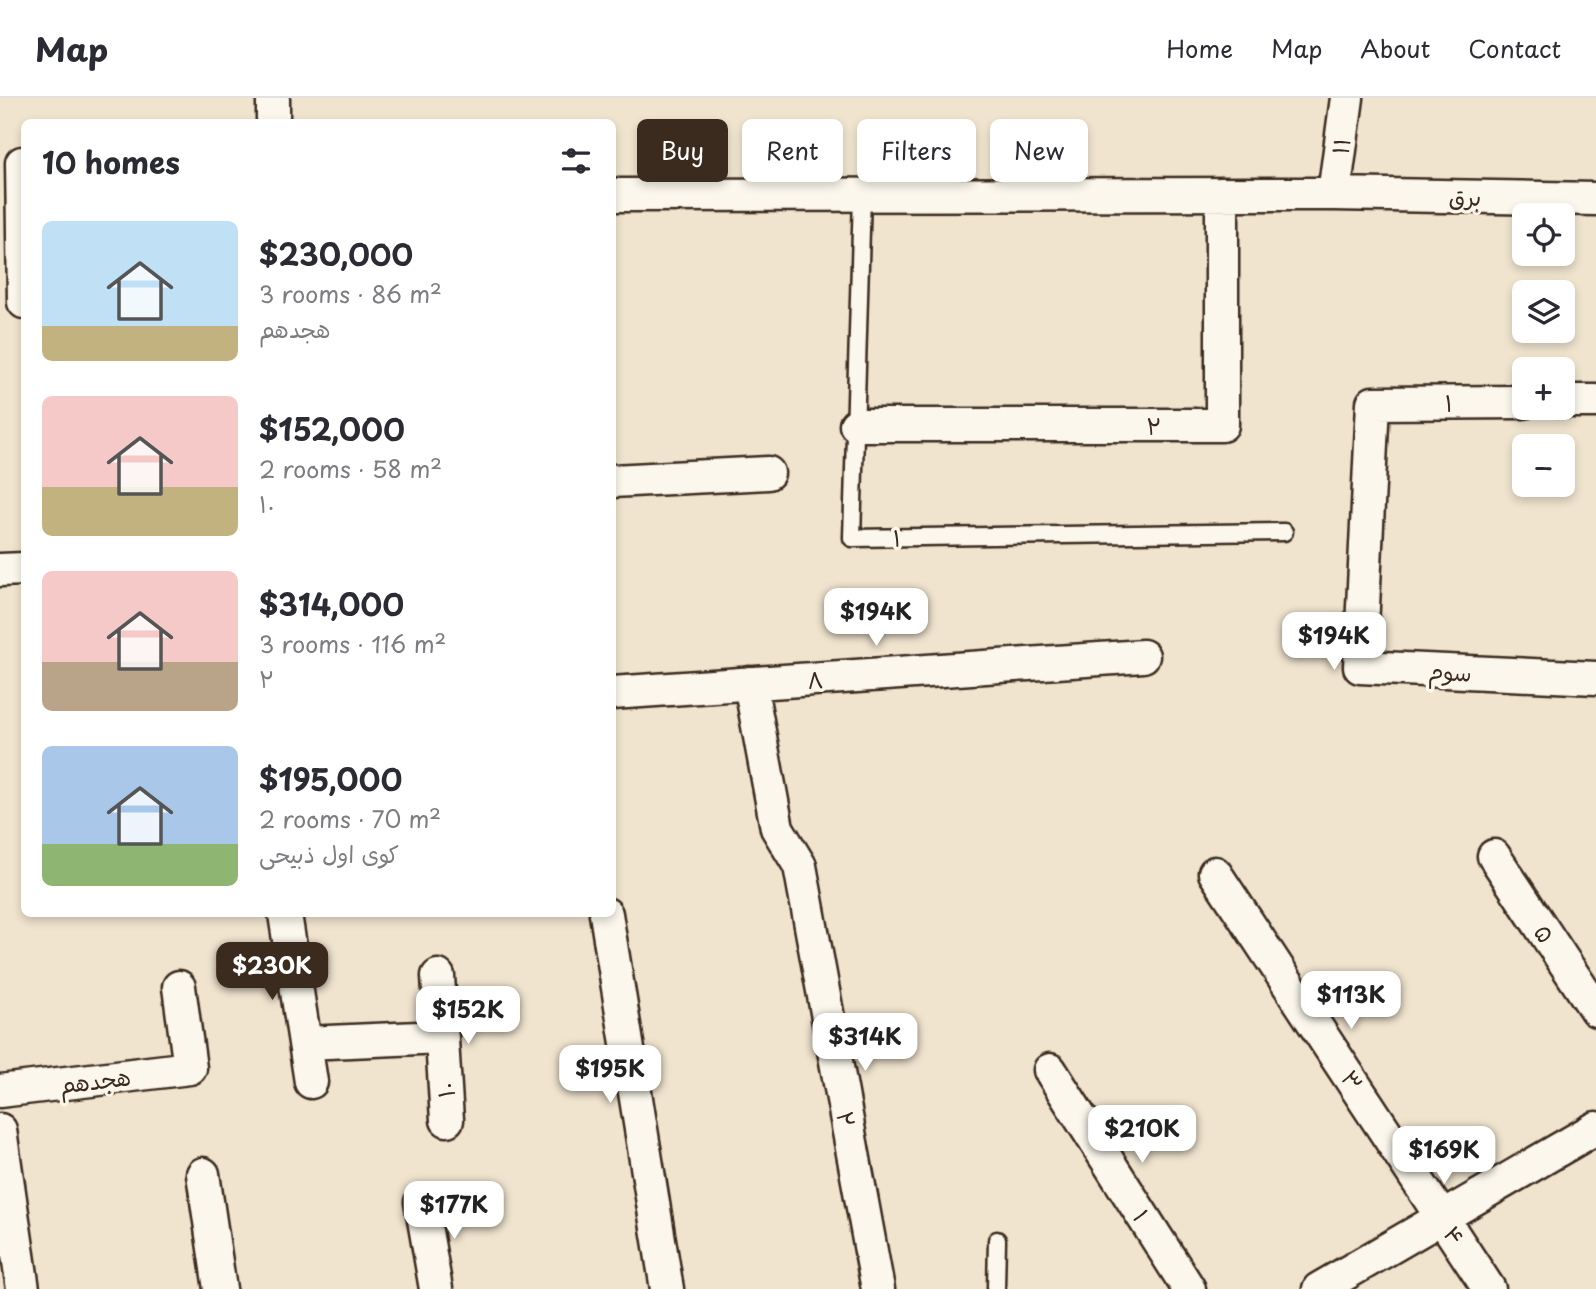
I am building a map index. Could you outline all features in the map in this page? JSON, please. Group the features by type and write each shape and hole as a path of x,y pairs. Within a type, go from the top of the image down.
{"street":[{"path":"273,98 273,119"},
{"name":"۱۱","path":"1334,194 1347,98"},
{"name":"۲","path":"856,425 1222,425 1222,194"},
{"name":"برق","path":"616,195 1334,194 1596,199"},
{"name":"۱","path":"1373,403 1512,401"},
{"path":"1575,401 1596,401"},
{"name":"سوم","path":"1373,403 1360,667 1596,678"},
{"path":"616,481 768,473"},
{"path":"0,570 21,569"},
{"name":"۸","path":"616,693 1143,656"},
{"name":"۲","path":"750,683 777,828 800,866 878,1289"},
{"name":"۵","path":"1494,856 1596,1010"},
{"name":"۳","path":"1215,873 1443,1217"},
{"path":"285,917 310,1082"},
{"path":"606,917 667,1289"},
{"name":"۱۰","path":"438,976 447,1119"},
{"name":"هجدهم","path":"0,1091 190,1068 179,987"},
{"path":"305,1044 442,1037"},
{"name":"۱","path":"1049,1070 1189,1289"},
{"path":"1319,1289 1596,1128"},
{"path":"0,1130 23,1289"},
{"path":"203,1174 220,1289"},
{"path":"421,1202 436,1289"},
{"name":"۴","path":"1443,1217 1489,1289"}],"lane":[{"name":"۱","path":"862,195 852,538 1284,532"},
{"path":"996,1289 997,1240"}]}
